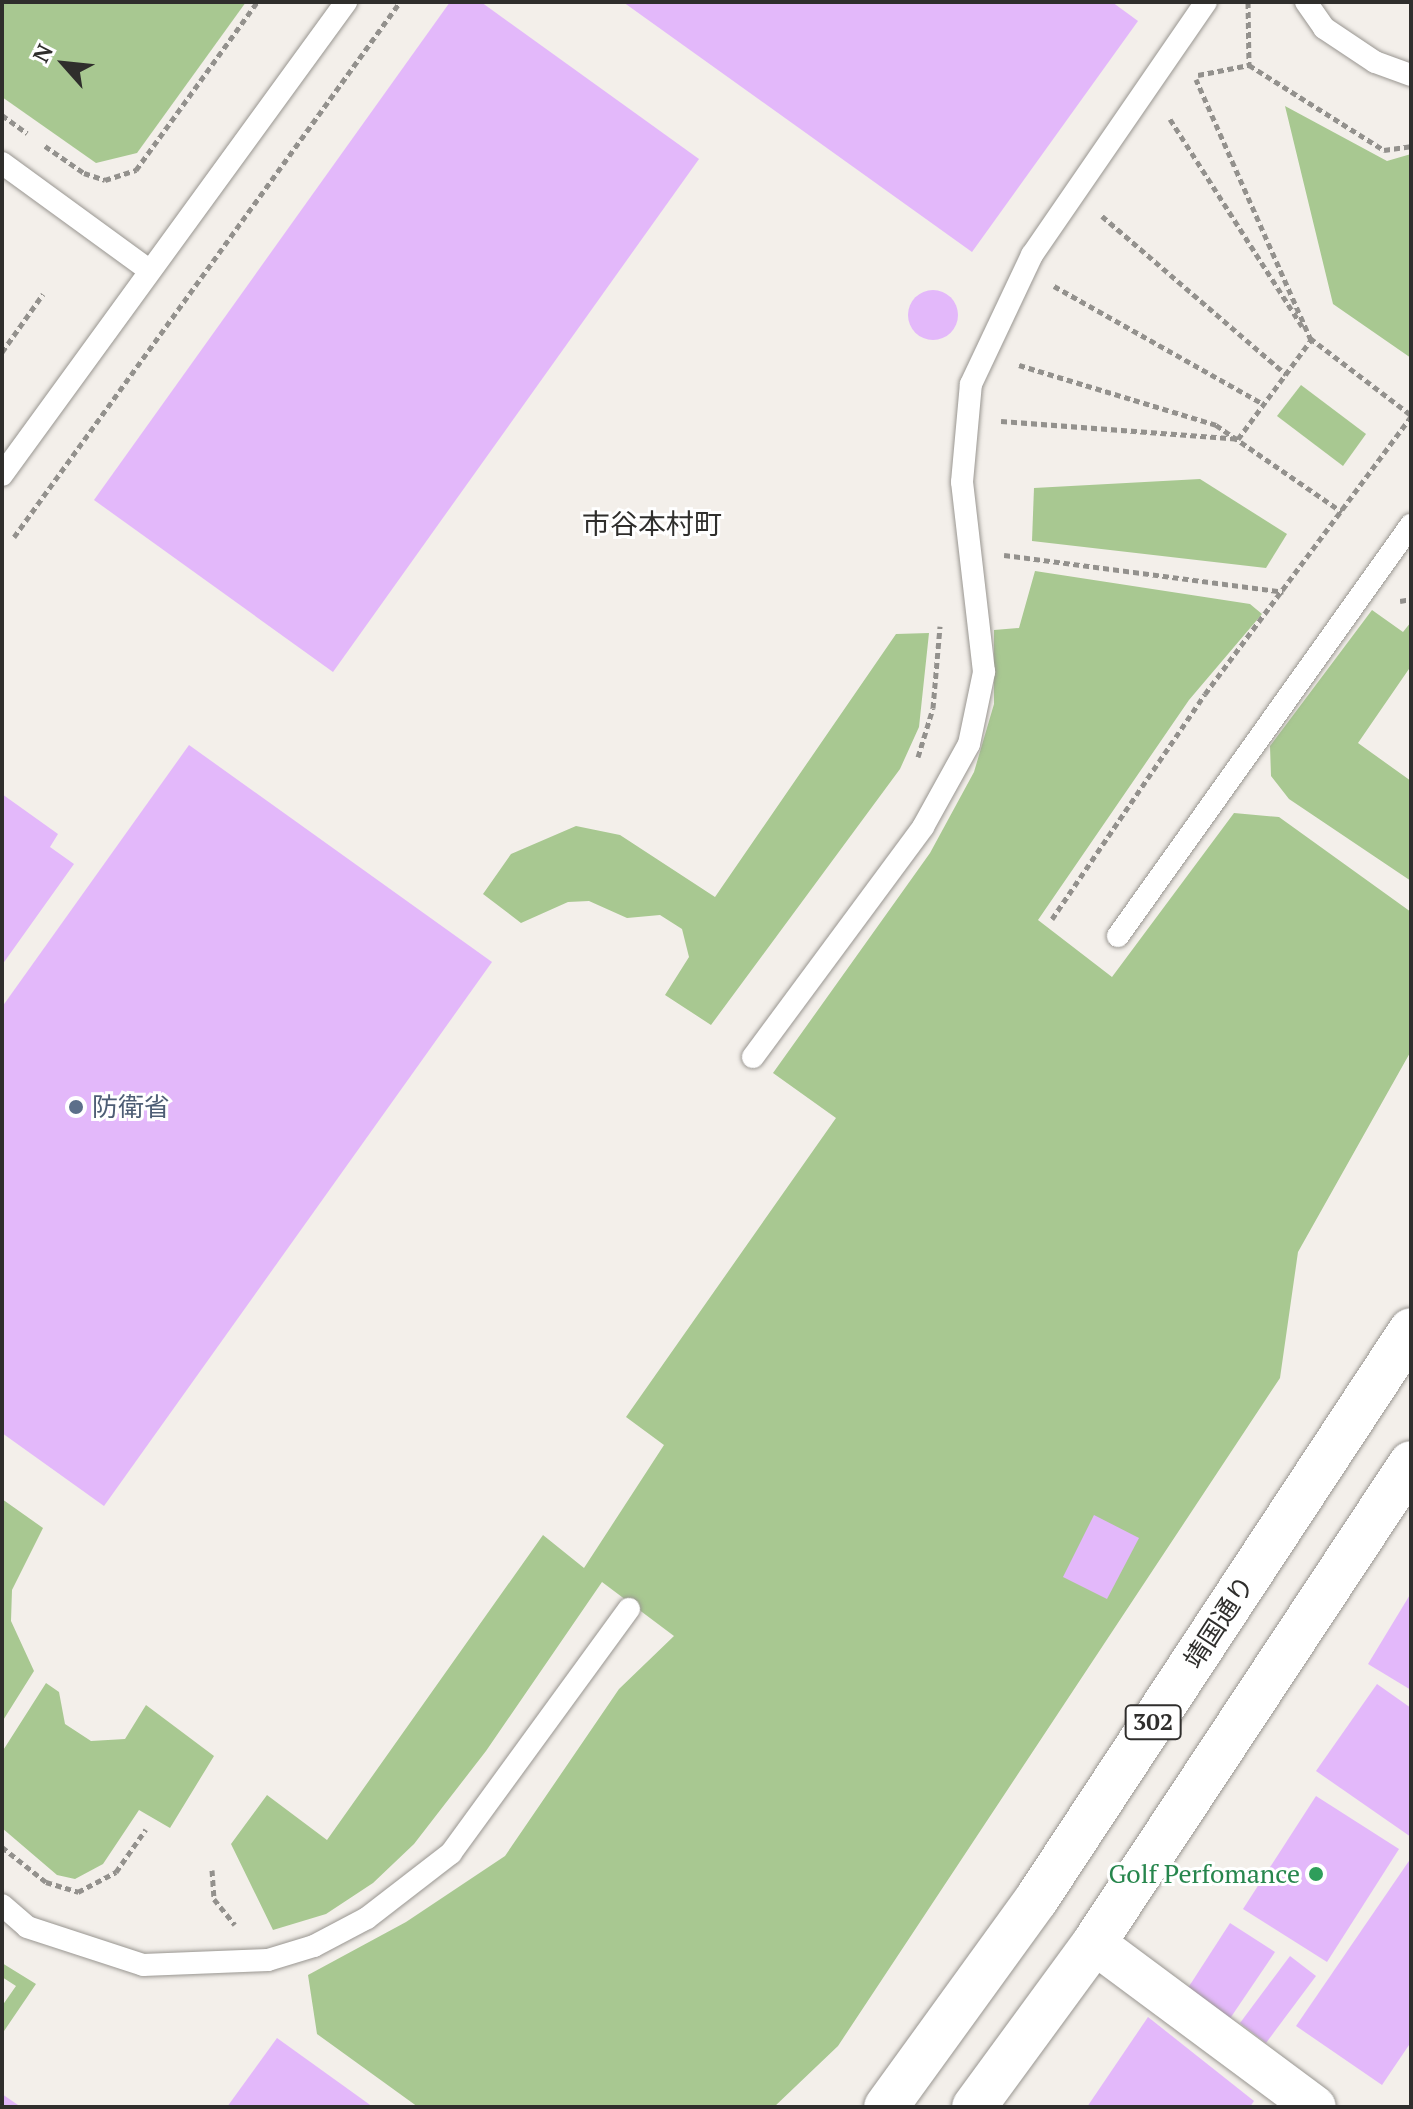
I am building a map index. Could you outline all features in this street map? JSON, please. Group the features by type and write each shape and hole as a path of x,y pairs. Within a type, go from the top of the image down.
{"main road":[{"name":"靖国通り","path":"886,2107 1036,1900 1411,1330"},
{"name":"302","path":"974,2107 1094,1943 1411,1463"}],"street":[{"path":"1094,1943 1315,2107"}],"lane":[{"path":"2,475 346,2"},
{"path":"753,1057 923,827 969,744 984,672 962,482 971,384 1032,255 1206,2"},
{"path":"1306,2 1324,28 1375,62 1411,75"},
{"path":"2,163 149,270"},
{"path":"1118,936 1411,525"},
{"path":"2,1905 27,1927 143,1965 268,1960 314,1946 367,1918 451,1853 629,1609"}],"path":[{"path":"2,115 84,173 105,180 136,170 257,2"},
{"path":"14,537 400,2"},
{"path":"1248,2 1249,65"},
{"path":"1179,39 1311,340"},
{"path":"1157,124 1195,76 1249,65 1384,150 1411,146"},
{"path":"1052,919 1205,694 1285,593 1411,416 1311,340 1148,84"},
{"path":"1089,224 1096,211 1286,374"},
{"path":"1044,298 1059,273"},
{"path":"1052,285 1263,404"},
{"path":"2,352 43,294"},
{"path":"1238,439 1311,340"},
{"path":"1009,378 1017,351"},
{"path":"1013,363 1216,425 1342,512"},
{"path":"999,435 1003,407"},
{"path":"968,419 1238,439"},
{"path":"999,539 999,554 1285,593"},
{"path":"912,771 933,708 940,614"},
{"path":"2,1847 46,1882 78,1892 116,1872 146,1829"},
{"path":"212,1870 214,1899 227,1920 241,1928"}],"green space":[{"path":"2,2 246,2 137,153 96,163 2,97"},
{"path":"1285,106 1387,161 1411,154 1411,358 1333,304"},
{"path":"1301,385 1366,434 1343,466 1277,416"},
{"path":"1200,479 1287,534 1266,568 1032,541 1034,488"},
{"path":"1035,571 1250,604 1262,614 1189,700 1038,920 1112,977 1234,813 1279,817 1411,912 1411,1051 1298,1252 1280,1378 838,2046 774,2107 418,2107 317,2034 308,1975 406,1922 505,1856 619,1689 674,1636 602,1582 486,1751 414,1844 373,1883 326,1914 273,1930 231,1844 267,1795 327,1840 543,1535 584,1568 664,1445 626,1417 836,1118 773,1073 930,853 974,772 994,704 994,630 1019,628"},
{"path":"1372,610 1403,632 1411,622 1411,666 1358,743 1411,781 1411,881 1289,799 1271,776 1270,746"},
{"path":"929,633 919,727 900,769 711,1025 665,995 689,957 682,929 660,915 627,918 589,901 568,902 521,923 483,894 511,854 576,826 620,835 715,897 896,634"},
{"path":"2,1499 43,1528 12,1590 11,1621 34,1671 2,1722"},
{"path":"46,1683 59,1692 65,1724 91,1741 125,1739 146,1705 214,1756 170,1828 139,1810 103,1864 75,1879 57,1875 2,1828 2,1752"},
{"path":"2,1963 36,1984 2,2034 2,2006 16,1986 2,1977"}],"building":[{"path":"450,2 481,2 699,159 333,672 94,500"},
{"path":"623,2 1112,2 1138,21 972,252"},
{"path":"933,290 951,297 958,315 951,333 933,340 915,333 908,315 915,297"},
{"path":"189,745 492,962 104,1506 2,1433 2,1007"},
{"path":"2,794 58,834 50,847 74,864 2,965"},
{"path":"1094,1515 1139,1538 1107,1599 1063,1577"},
{"path":"1411,1593 1411,1690 1368,1664"},
{"path":"1377,1684 1411,1708 1411,1837 1316,1771"},
{"path":"1316,1796 1399,1849 1327,1962 1243,1909"},
{"path":"1411,1858 1411,2042 1382,2085 1296,2026"},
{"path":"1230,1923 1275,1952 1229,2020 1186,1991"},
{"path":"1290,1956 1316,1976 1266,2043 1240,2023"},
{"path":"1148,2017 1254,2101 1250,2107 1087,2107"},
{"path":"277,2038 373,2107 227,2107"},
{"path":"2,2094 21,2107 2,2107"}],"place":[{"name":"防衛省","path":"76,1107"},
{"name":"Golf Perfomance","path":"1316,1874"}],"district":[{"name":"市谷本村町","path":"652,524"}]}
